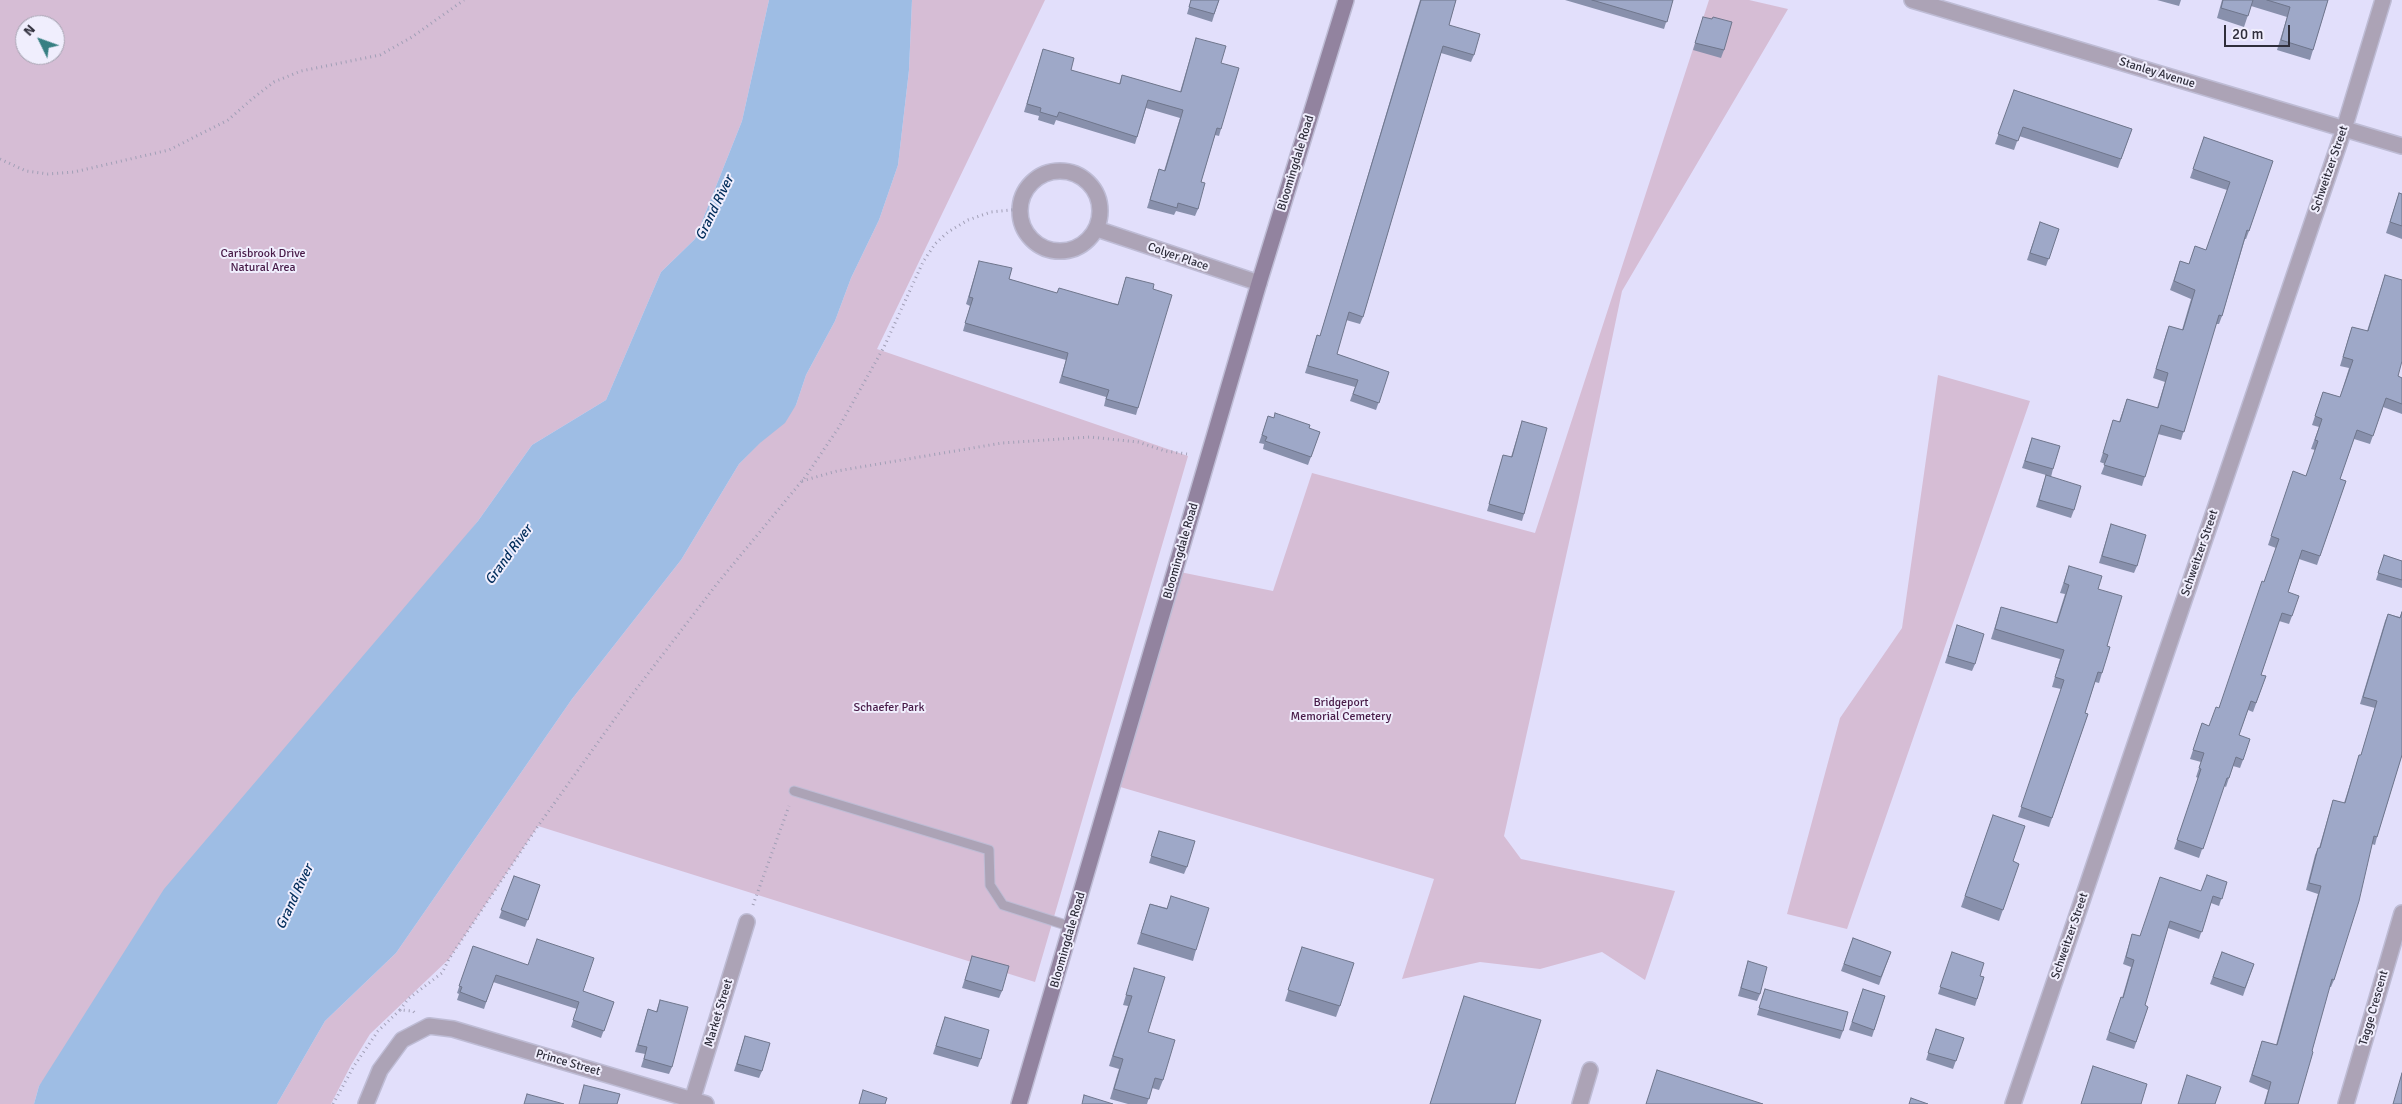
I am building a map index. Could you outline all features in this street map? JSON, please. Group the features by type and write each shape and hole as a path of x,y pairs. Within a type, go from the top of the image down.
{"main road":[{"name":"Bloomingdale Road","path":"1019,1104 1259,283 1346,0"}],"street":[{"name":"Stanley Avenue","path":"1912,0 2402,146"},
{"name":"Schweitzer Street","path":"2013,1104 2344,129 2383,0"},
{"path":"1056,171 1072,173 1084,179 1094,189 1100,202 1100,216 1097,229 1086,242 1071,250 1054,252 1039,246 1026,234 1020,218 1021,202 1028,187 1040,176 1056,171"},
{"name":"Colyer Place","path":"1097,229 1259,283"},
{"name":"Tagge Crescent","path":"2346,1104 2402,913"},
{"name":"Market Street","path":"696,1103 747,922"},
{"name":"Prince Street","path":"366,1104 380,1070 402,1040 429,1026 453,1029 696,1103"},
{"path":"1580,1104 1590,1070"}],"lane":[{"path":"794,791 989,850 990,885 1003,905 1072,927"}],"path":[{"path":"0,159 26,171 48,174 74,172 170,150 228,120 252,98 274,82 301,71 380,55 412,37 464,0"},
{"path":"400,1010 408,999 442,973 449,959 538,826 634,692 716,585 802,481 839,427 884,347 923,262 935,244 948,232 968,220 991,212 1020,209"},
{"path":"802,481 818,475 1002,442 1090,437 1138,442 1165,451 1187,454"},
{"path":"747,922 794,791"}],"green space":[{"name":"Carisbrook Drive Natural Area","path":"0,0 769,0 742,121 695,239 661,272 606,400 532,445 478,521 39,1086 34,1104 0,1104"},
{"name":"Schaefer Park","path":"912,0 1045,0 877,349 1188,456 1035,982 538,826 449,959 370,1034 351,1065 331,1104 277,1104 325,1021 396,953 572,699 681,560 739,464 796,405 806,375 835,321 851,278 879,220 898,165 909,70"},
{"name":"Bridgeport Memorial Cemetery","path":"1709,0 1749,0 1788,9 1622,291 1578,502 1504,836 1521,859 1675,891 1645,980 1602,952 1540,969 1480,962 1402,979 1434,879 1117,786 1180,572 1273,591 1312,473 1535,533"},
{"path":"1938,375 2030,401 1847,929 1787,914 1840,718 1902,628"}],"water":[{"name":"Grand River","path":"769,0 912,0 909,70 898,165 879,220 851,278 835,321 806,375 796,405 785,423 760,443 739,464 681,560 572,699 396,953 325,1021 277,1104 34,1104 39,1086 164,889 478,521 532,445 606,400 661,272 695,239 742,121"}],"building":[{"path":"1191,0 1219,0 1214,14 1189,7"},
{"path":"1421,0 1456,0 1449,25 1480,34 1474,55 1443,46 1363,317 1349,312 1337,354 1389,372 1379,403 1353,394 1358,380 1308,366 1317,335 1320,336"},
{"path":"1592,0 1673,0 1667,22"},
{"path":"2223,0 2253,0 2248,16 2221,8"},
{"path":"2267,0 2328,0 2313,50 2281,40 2290,7"},
{"path":"1703,17 1712,19 1713,17 1732,22 1724,50 1695,43"},
{"path":"1196,38 1226,46 1221,63 1239,68 1221,129 1217,128 1201,182 1205,183 1198,209 1178,203 1177,208 1150,200 1159,169 1165,171 1183,110 1148,100 1137,137 1059,112 1057,117 1040,112 1041,108 1027,104 1043,49 1074,58 1071,70 1120,84 1122,75 1181,92"},
{"path":"2014,90 2132,129 2121,159 2023,127 2018,141 1998,134"},
{"path":"2204,137 2273,161 2249,231 2247,230 2222,316 2219,315 2184,432 2161,425 2145,477 2104,465 2108,455 2103,453 2113,420 2120,422 2127,399 2158,408 2168,373 2156,369 2169,326 2183,330 2195,290 2174,281 2180,261 2189,264 2195,246 2206,250 2230,182 2193,169"},
{"path":"2399,193 2402,194 2402,226 2390,222"},
{"path":"2040,222 2059,229 2049,259 2030,253"},
{"path":"979,261 1012,268 1009,279 1057,293 1059,288 1118,305 1126,277 1154,284 1153,289 1172,295 1138,408 1106,399 1109,390 1062,376 1068,353 965,323 973,298 969,297"},
{"path":"2385,275 2402,280 2402,361 2398,376 2402,378 2402,404 2386,398 2373,436 2357,430 2340,479 2346,481 2320,556 2302,550 2288,592 2299,596 2292,616 2282,613 2261,675 2266,676 2256,703 2251,701 2239,735 2250,739 2243,760 2236,757 2203,849 2177,840 2201,769 2199,768 2204,753 2193,750 2202,723 2209,726 2216,707 2219,708 2262,581 2264,582 2279,539 2271,536 2293,471 2306,476 2318,441 2315,440 2322,419 2315,416 2323,392 2340,397 2353,360 2343,357 2352,327 2368,331"},
{"path":"1275,413 1310,425 1309,428 1320,432 1311,457 1265,441 1267,437 1262,435 1268,416 1274,418"},
{"path":"1522,421 1547,428 1524,514 1489,504 1503,455 1512,457"},
{"path":"2032,438 2060,446 2053,469 2025,461"},
{"path":"2046,475 2081,486 2074,510 2039,500"},
{"path":"2111,524 2146,535 2137,566 2102,556"},
{"path":"2384,555 2402,561 2402,580 2378,573"},
{"path":"2069,566 2102,576 2098,589 2122,596 2107,646 2110,647 2102,673 2098,672 2085,713 2088,714 2052,818 2021,807 2064,680 2055,677 2064,650 1995,629 2001,607 2057,623 2069,585 2064,583"},
{"path":"2402,612 2402,755 2377,837 2374,836 2359,901 2334,980 2332,979 2298,1104 2265,1104 2271,1082 2252,1075 2262,1041 2277,1045 2321,886 2309,883 2318,848 2320,848 2333,800 2345,803 2359,755 2361,755 2377,701 2363,697 2388,614 2400,618"},
{"path":"1957,625 1984,634 1975,664 1948,656"},
{"path":"1993,815 2025,826 2013,861 2019,864 2003,910 1965,896"},
{"path":"1159,831 1195,841 1187,867 1151,856"},
{"path":"2207,875 2227,882 2222,899 2213,896 2202,932 2170,921 2145,1005 2148,1007 2136,1042 2109,1032 2121,997 2123,998 2134,960 2126,957 2132,934 2140,936 2160,877 2201,891"},
{"path":"514,876 540,885 528,920 501,910"},
{"path":"1171,896 1209,908 1196,950 1141,933 1150,904 1167,909"},
{"path":"1853,938 1891,952 1881,977 1844,964"},
{"path":"537,939 594,958 583,991 614,1002 604,1031 573,1020 579,1002 496,975 486,1002 460,992 462,987 459,986 473,946 528,965"},
{"path":"1302,947 1354,963 1340,1006 1288,990"},
{"path":"1952,952 1984,963 1980,976 1984,977 1977,999 1940,987"},
{"path":"2222,952 2254,964 2245,988 2213,977"},
{"path":"972,956 1009,966 1002,991 965,980"},
{"path":"1748,961 1767,967 1760,994 1741,988"},
{"path":"1134,968 1165,977 1148,1032 1175,1040 1163,1080 1155,1078 1149,1099 1114,1089 1123,1059 1113,1056 1132,996 1126,995"},
{"path":"1765,989 1848,1012 1843,1031 1759,1008"},
{"path":"1863,989 1885,996 1874,1030 1852,1022"},
{"path":"1464,996 1541,1020 1515,1104 1430,1104"},
{"path":"660,1000 688,1007 672,1067 644,1059 647,1047 638,1045 648,1009 657,1012"},
{"path":"945,1017 989,1030 981,1059 936,1046"},
{"path":"1936,1029 1964,1038 1956,1061 1928,1053"},
{"path":"745,1036 770,1043 762,1071 737,1064"},
{"path":"2093,1066 2147,1084 2141,1104 2081,1104"},
{"path":"1657,1070 1763,1104 1646,1104"},
{"path":"2402,1073 2402,1104 2393,1104"},
{"path":"2187,1075 2221,1087 2215,1104 2178,1104"},
{"path":"584,1085 620,1094 617,1104 579,1104"},
{"path":"863,1090 887,1098 885,1104 859,1104"},
{"path":"527,1094 564,1104 524,1104"},
{"path":"1084,1095 1113,1104 1082,1104"},
{"path":"1911,1098 1928,1104 1909,1104"}]}
